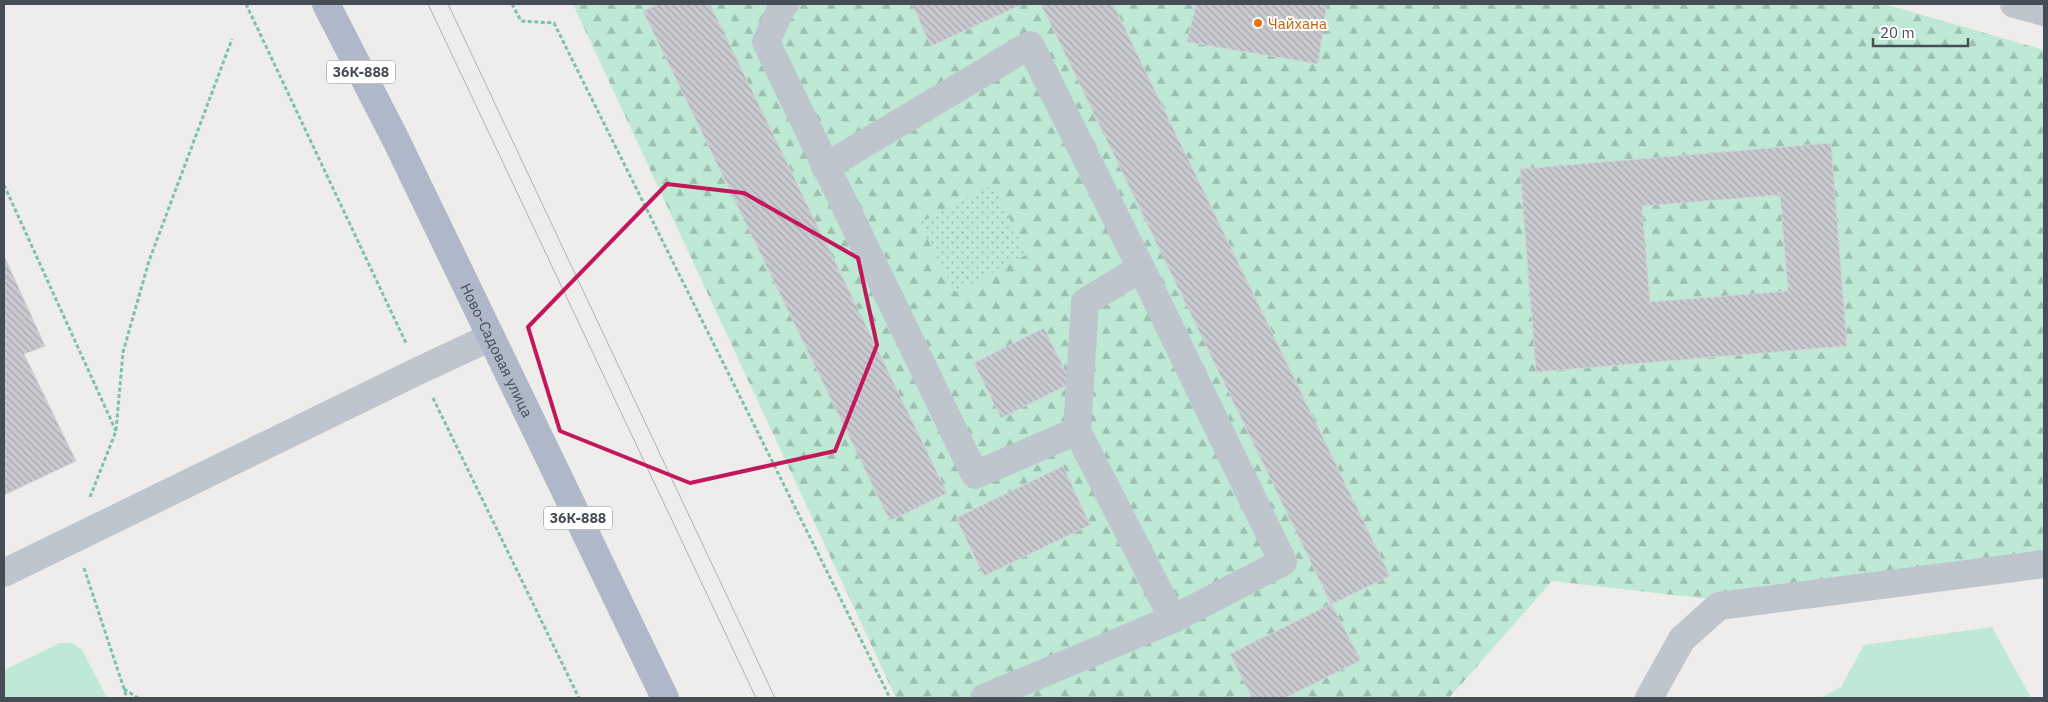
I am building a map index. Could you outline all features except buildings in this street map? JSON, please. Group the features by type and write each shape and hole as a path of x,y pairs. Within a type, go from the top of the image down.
{"main road":[{"name":"Ново-Садовая улица","path":"326,4 396,140 665,698"}],"street":[{"path":"786,4 782,6 766,42 975,475 1077,431"},
{"path":"2014,4 2044,12"},
{"path":"825,167 1030,45 1142,268 1283,562 1173,619 984,698"},
{"path":"1142,268 1085,302 1077,431 1173,619"},
{"path":"4,573 418,370 491,337"},
{"path":"1649,698 1682,639 1719,606 2044,564"}],"path":[{"path":"512,4 521,22 554,23 890,698"},
{"path":"127,698 74,539 116,431 123,352 150,261 232,39"},
{"path":"4,185 116,431"},
{"path":"124,689 138,698"}],"highlighted area":[{"path":"667,184 744,193 858,258 877,345 835,451 690,483 560,431 528,327"}],"green space":[{"path":"573,4 1884,4 2044,50 2044,564 1743,603 1552,581 1449,698 896,698"},
{"path":"992,185 1028,254 955,292 919,223"},
{"path":"1992,627 2031,698 1820,698 1841,687 1864,645"},
{"path":"60,643 72,643 82,650 107,698 4,698 4,670"}],"tram line":[{"path":"428,4 756,698"},
{"path":"448,4 775,698"}],"place":[{"name":"Чайхана","path":"1258,23"}]}
